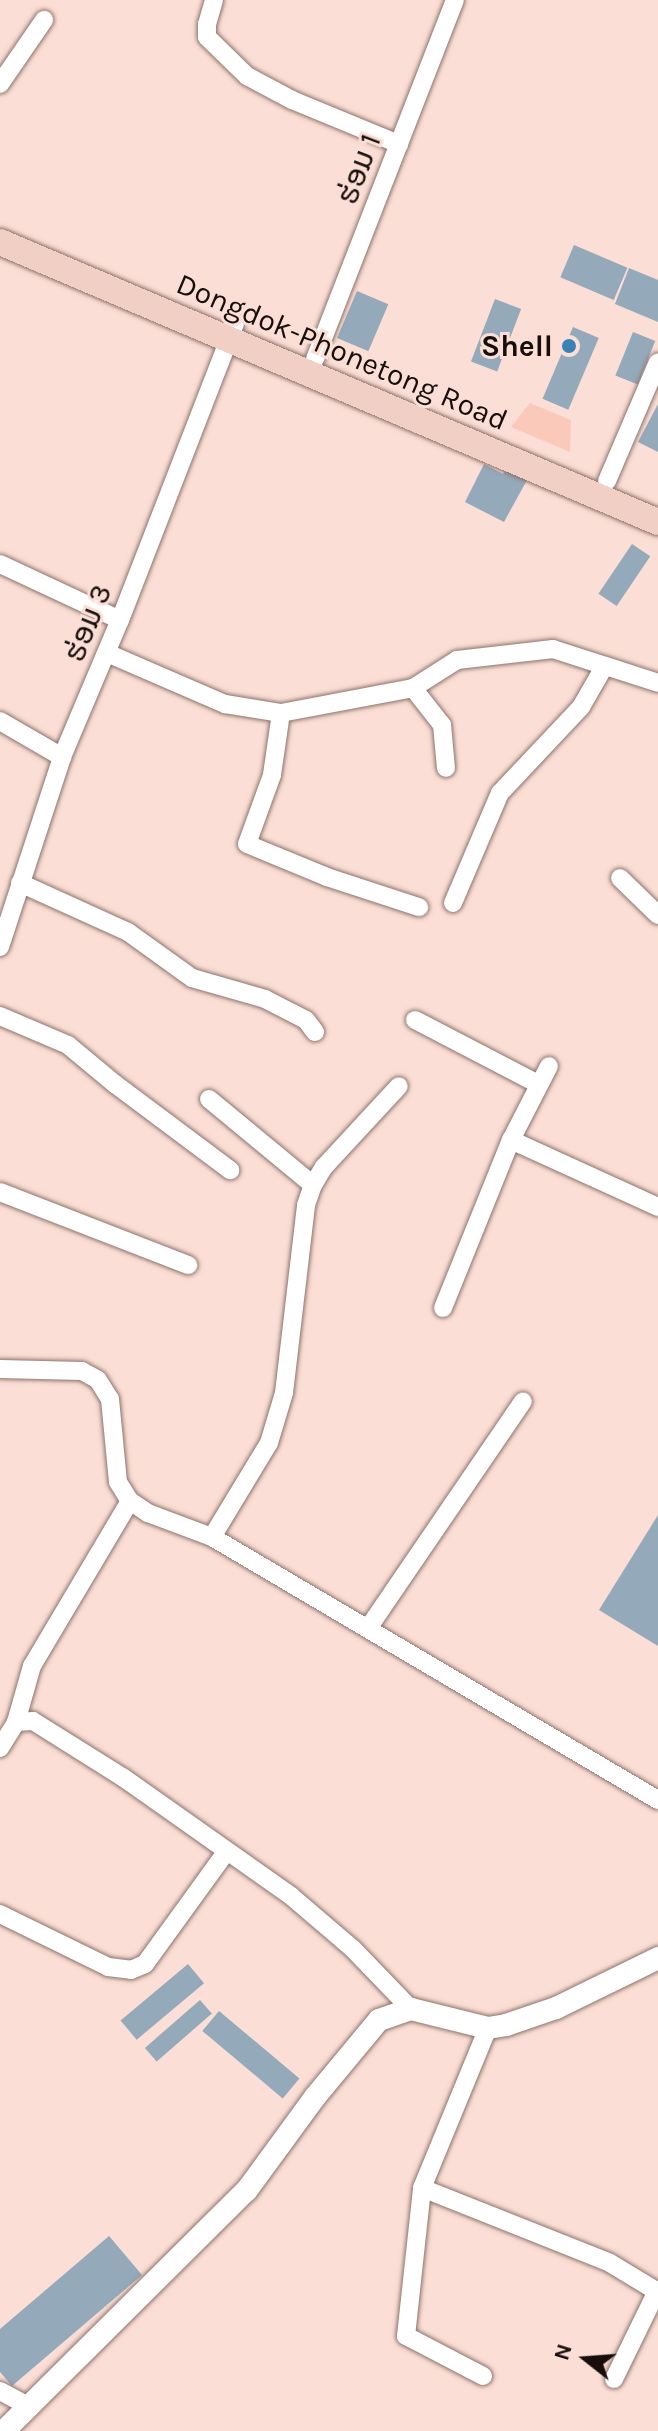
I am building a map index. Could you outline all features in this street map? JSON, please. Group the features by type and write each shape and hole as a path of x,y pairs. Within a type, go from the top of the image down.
{"main road":[{"name":"Dongdok-Phonetong Road","path":"0,224 232,332 658,522"},
{"name":"Dongdok-Phonetong Road","path":"0,242 232,332 315,359 476,423 658,503"}],"street":[{"path":"214,0 207,24 207,37 247,76 292,100 399,144"},
{"name":"ຮ່ອມ 1","path":"315,359 455,0"},
{"path":"0,84 44,20"},
{"name":"ຮ່ອມ 3","path":"0,947 62,757 107,653 232,332"},
{"path":"607,481 658,362"},
{"path":"0,564 120,620"},
{"path":"107,653 225,704 281,713 413,688 457,660 553,649 658,683"},
{"path":"453,903 500,793 581,707 604,667"},
{"path":"413,688 442,725 446,768"},
{"path":"281,713 272,775 247,844 327,877 419,907"},
{"path":"0,721 62,757"},
{"path":"620,878 658,915"},
{"path":"20,883 128,932 192,978 265,999 306,1020 315,1032"},
{"path":"0,1016 68,1045 140,1104 230,1170"},
{"path":"415,1020 538,1084"},
{"path":"443,1308 511,1140 549,1066"},
{"path":"212,1537 269,1443 280,1405 306,1205 313,1185 324,1167 399,1086"},
{"path":"209,1099 313,1185"},
{"path":"511,1140 658,1207"},
{"path":"0,1192 188,1265"},
{"path":"0,1369 82,1371 98,1380 110,1399 118,1482 130,1501 148,1513 212,1537 658,1800"},
{"path":"369,1627 523,1401"},
{"path":"0,1748 16,1722 32,1666 130,1501"},
{"path":"16,1722 33,1721 124,1778 291,1896 333,1931 411,2009 488,2028 556,2008 658,1958"},
{"path":"0,1914 108,1967 131,1970 145,1964 226,1852"},
{"path":"4,2431 247,2190 379,2020 411,2009"},
{"path":"483,2376 406,2336 422,2188 488,2028"},
{"path":"422,2188 610,2263 657,2292 614,2379"},
{"path":"0,2391 28,2406"}],"shaded area":[{"path":"530,403 571,420 570,452 511,427"}],"building":[{"path":"574,245 627,268 614,300 560,277"},
{"path":"629,268 658,280 658,322 615,304"},
{"path":"357,291 388,304 368,351 337,338"},
{"path":"495,299 521,309 497,372 471,362"},
{"path":"573,327 599,338 568,410 543,399"},
{"path":"633,332 655,341 638,385 615,376"},
{"path":"658,404 658,452 638,442"},
{"path":"484,464 503,474 506,469 527,480 504,522 465,502"},
{"path":"632,544 650,556 617,606 598,594"},
{"path":"658,1515 658,1646 599,1610"},
{"path":"188,1964 204,1983 137,2040 121,2021"},
{"path":"200,2000 212,2014 157,2061 145,2048"},
{"path":"219,2011 299,2078 283,2098 202,2031"},
{"path":"109,2236 142,2275 12,2386 0,2372 0,2329"}],"place":[{"name":"Shell","path":"569,346"}]}
